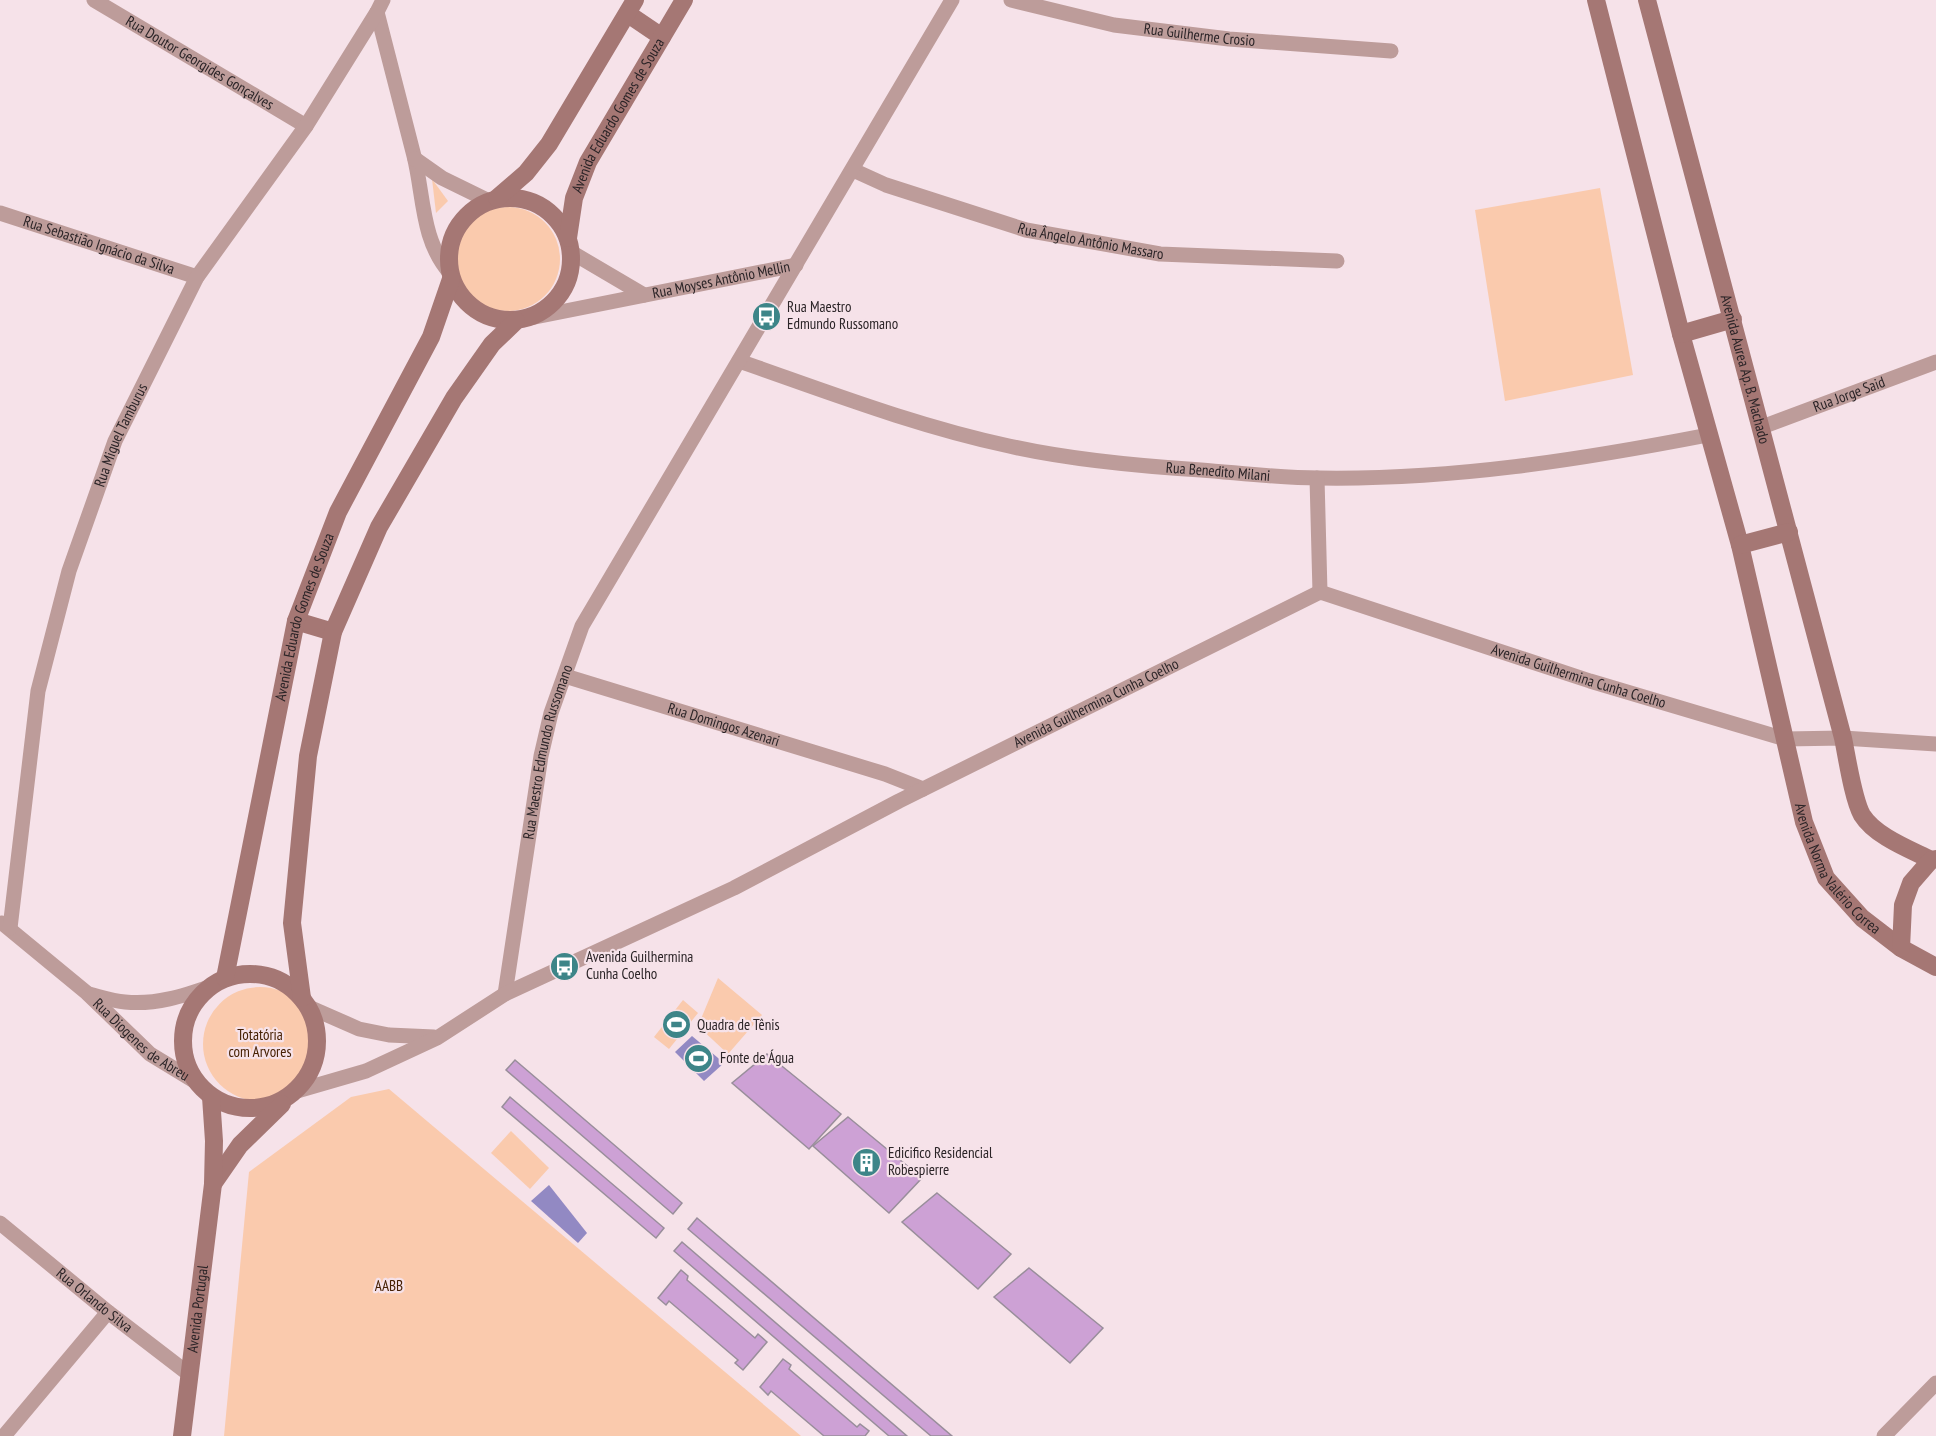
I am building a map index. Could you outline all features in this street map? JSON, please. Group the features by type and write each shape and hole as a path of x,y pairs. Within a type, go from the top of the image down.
{"street":[{"name":"Rua Doutor Georgides Gonçalves","path":"94,0 306,126"},
{"name":"Avenida Eduardo Gomes de Souza","path":"570,245 574,198 588,162 684,0"},
{"name":"Rua Maestro Edmundo Russomano","path":"505,994 541,756 551,713 582,626 952,0"},
{"name":"Rua Guilherme Crosio","path":"1011,0 1114,25 1229,39 1391,51"},
{"path":"1596,0 1681,334 1740,545 1785,739"},
{"name":"Avenida Aurea Ap. B. Machado","path":"1647,0 1843,738"},
{"name":"Rua Miguel Tamburus","path":"5,925 38,691 69,571 115,441 197,277 306,126 380,6"},
{"path":"380,6 434,251 465,303 489,318 521,320 544,311 559,297 569,279 570,245 557,219 540,205 519,198 493,200 478,206 462,219 452,238 448,258 450,276"},
{"path":"493,200 526,173 549,144 631,7 662,37"},
{"path":"415,159 442,178 493,200"},
{"name":"Rua Ângelo Antônio Massaro","path":"853,170 886,185 1037,232 1160,254 1337,261"},
{"name":"Rua Sebastião Ignácio da Silva","path":"0,213 197,277"},
{"name":"Rua Moyses Antônio Mellin","path":"570,245 644,295"},
{"name":"Rua Moyses Antônio Mellin","path":"521,320 796,266"},
{"name":"Avenida Eduardo Gomes de Souza","path":"218,982 296,621 338,512 431,337 450,276"},
{"path":"1681,334 1733,319"},
{"name":"Avenida Eduardo Gomes de Souza","path":"306,1003 292,923 308,756 333,632 379,527 448,408 492,344 521,320"},
{"name":"Rua Benedito Milani","path":"739,361 902,418 1010,447 1128,465 1317,478 1384,477 1492,470 1599,456 1708,435"},
{"name":"Rua Jorge Said","path":"1762,428 1936,362"},
{"path":"1317,478 1320,592"},
{"path":"1740,545 1789,532"},
{"name":"Avenida Guilhermina Cunha Coelho","path":"292,1095 366,1071 437,1038 505,994 734,888 899,801 1320,592 1590,681 1785,739 1843,738 1936,744"},
{"path":"296,621 333,632"},
{"name":"Rua Domingos Azenari","path":"565,676 885,774 923,789"},
{"path":"1843,738 1852,784 1862,814 1882,835 1934,860 1911,883 1903,905 1901,948"},
{"name":"Avenida Norma Valério Correa","path":"1785,739 1804,822 1826,878 1862,918 1901,948 1936,967"},
{"path":"885,774 899,801"},
{"name":"Rua Diogenes de Abreu","path":"5,925 87,993 150,1054 196,1082"},
{"path":"241,974 267,976 290,986 306,1003 317,1029 317,1052 310,1073 292,1095 268,1107 248,1110 229,1106 211,1097 196,1082 186,1062 183,1041 186,1020 196,1001 218,982 241,974"},
{"name":"Rua Diogenes de Abreu","path":"87,993 123,1002 146,1003 172,999 218,982"},
{"path":"306,1003 359,1029 389,1035 437,1038"},
{"name":"Avenida Portugal","path":"213,1184 240,1146 292,1095"},
{"name":"Avenida Portugal","path":"182,1436 213,1184 214,1141 211,1097"},
{"name":"Rua Orlando Silva","path":"0,1223 108,1312 190,1375"},
{"path":"4,1436 108,1312"},
{"path":"1884,1436 1936,1383"}],"green space":[{"path":"432,179 448,201 436,213"},
{"path":"1600,188 1633,375 1505,401 1475,210"},
{"path":"508,207 528,211 545,222 556,239 560,259 556,279 545,296 528,307 508,311 488,307 471,296 460,279 456,259 460,239 471,222 488,211"},
{"path":"718,978 762,1015 728,1054 698,1026"},
{"name":"Totatória com Arvores","path":"260,987 282,991 301,1003 313,1022 317,1044 313,1066 301,1085 282,1097 260,1101 238,1097 219,1085 207,1066 203,1044 207,1022 219,1003 238,991"},
{"name":"Quadra de Tênis","path":"683,1000 698,1013 669,1049 654,1037"},
{"name":"AABB","path":"389,1089 801,1436 224,1436 249,1172 351,1097"},
{"path":"511,1131 549,1168 530,1189 491,1153"}],"shaded area":[{"name":"Fonte de Água","path":"692,1036 724,1063 704,1081 675,1052"},
{"path":"549,1185 587,1233 578,1243 531,1201"}],"building":[{"path":"767,1054 841,1114 809,1149 732,1083"},
{"path":"515,1060 682,1203 673,1214 506,1070"},
{"path":"510,1097 664,1228 656,1238 502,1107"},
{"name":"Edicifico Residencial Robespierre","path":"848,1117 922,1178 889,1213 813,1146"},
{"name":"Edicifico Residencial Robespierre","path":"937,1193 1011,1254 978,1289 902,1222"},
{"path":"697,1218 952,1436 931,1436 688,1229"},
{"path":"682,1242 907,1436 889,1436 674,1251"},
{"path":"1029,1268 1103,1328 1070,1363 994,1297"},
{"path":"681,1270 688,1276 687,1280 755,1338 758,1334 767,1342 743,1370 735,1363 738,1360 669,1301 666,1305 658,1298"},
{"path":"783,1359 791,1365 789,1369 857,1427 860,1424 869,1431 865,1436 824,1436 771,1391 768,1395 760,1387"}],"place":[{"name":"Rua Maestro Edmundo Russomano","path":"766,316"},
{"name":"Avenida Guilhermina Cunha Coelho","path":"565,966"},
{"name":"Quadra de Tênis","path":"676,1025"},
{"name":"Fonte de Água","path":"699,1058"},
{"name":"Edicifico Residencial Robespierre","path":"867,1162"}]}
